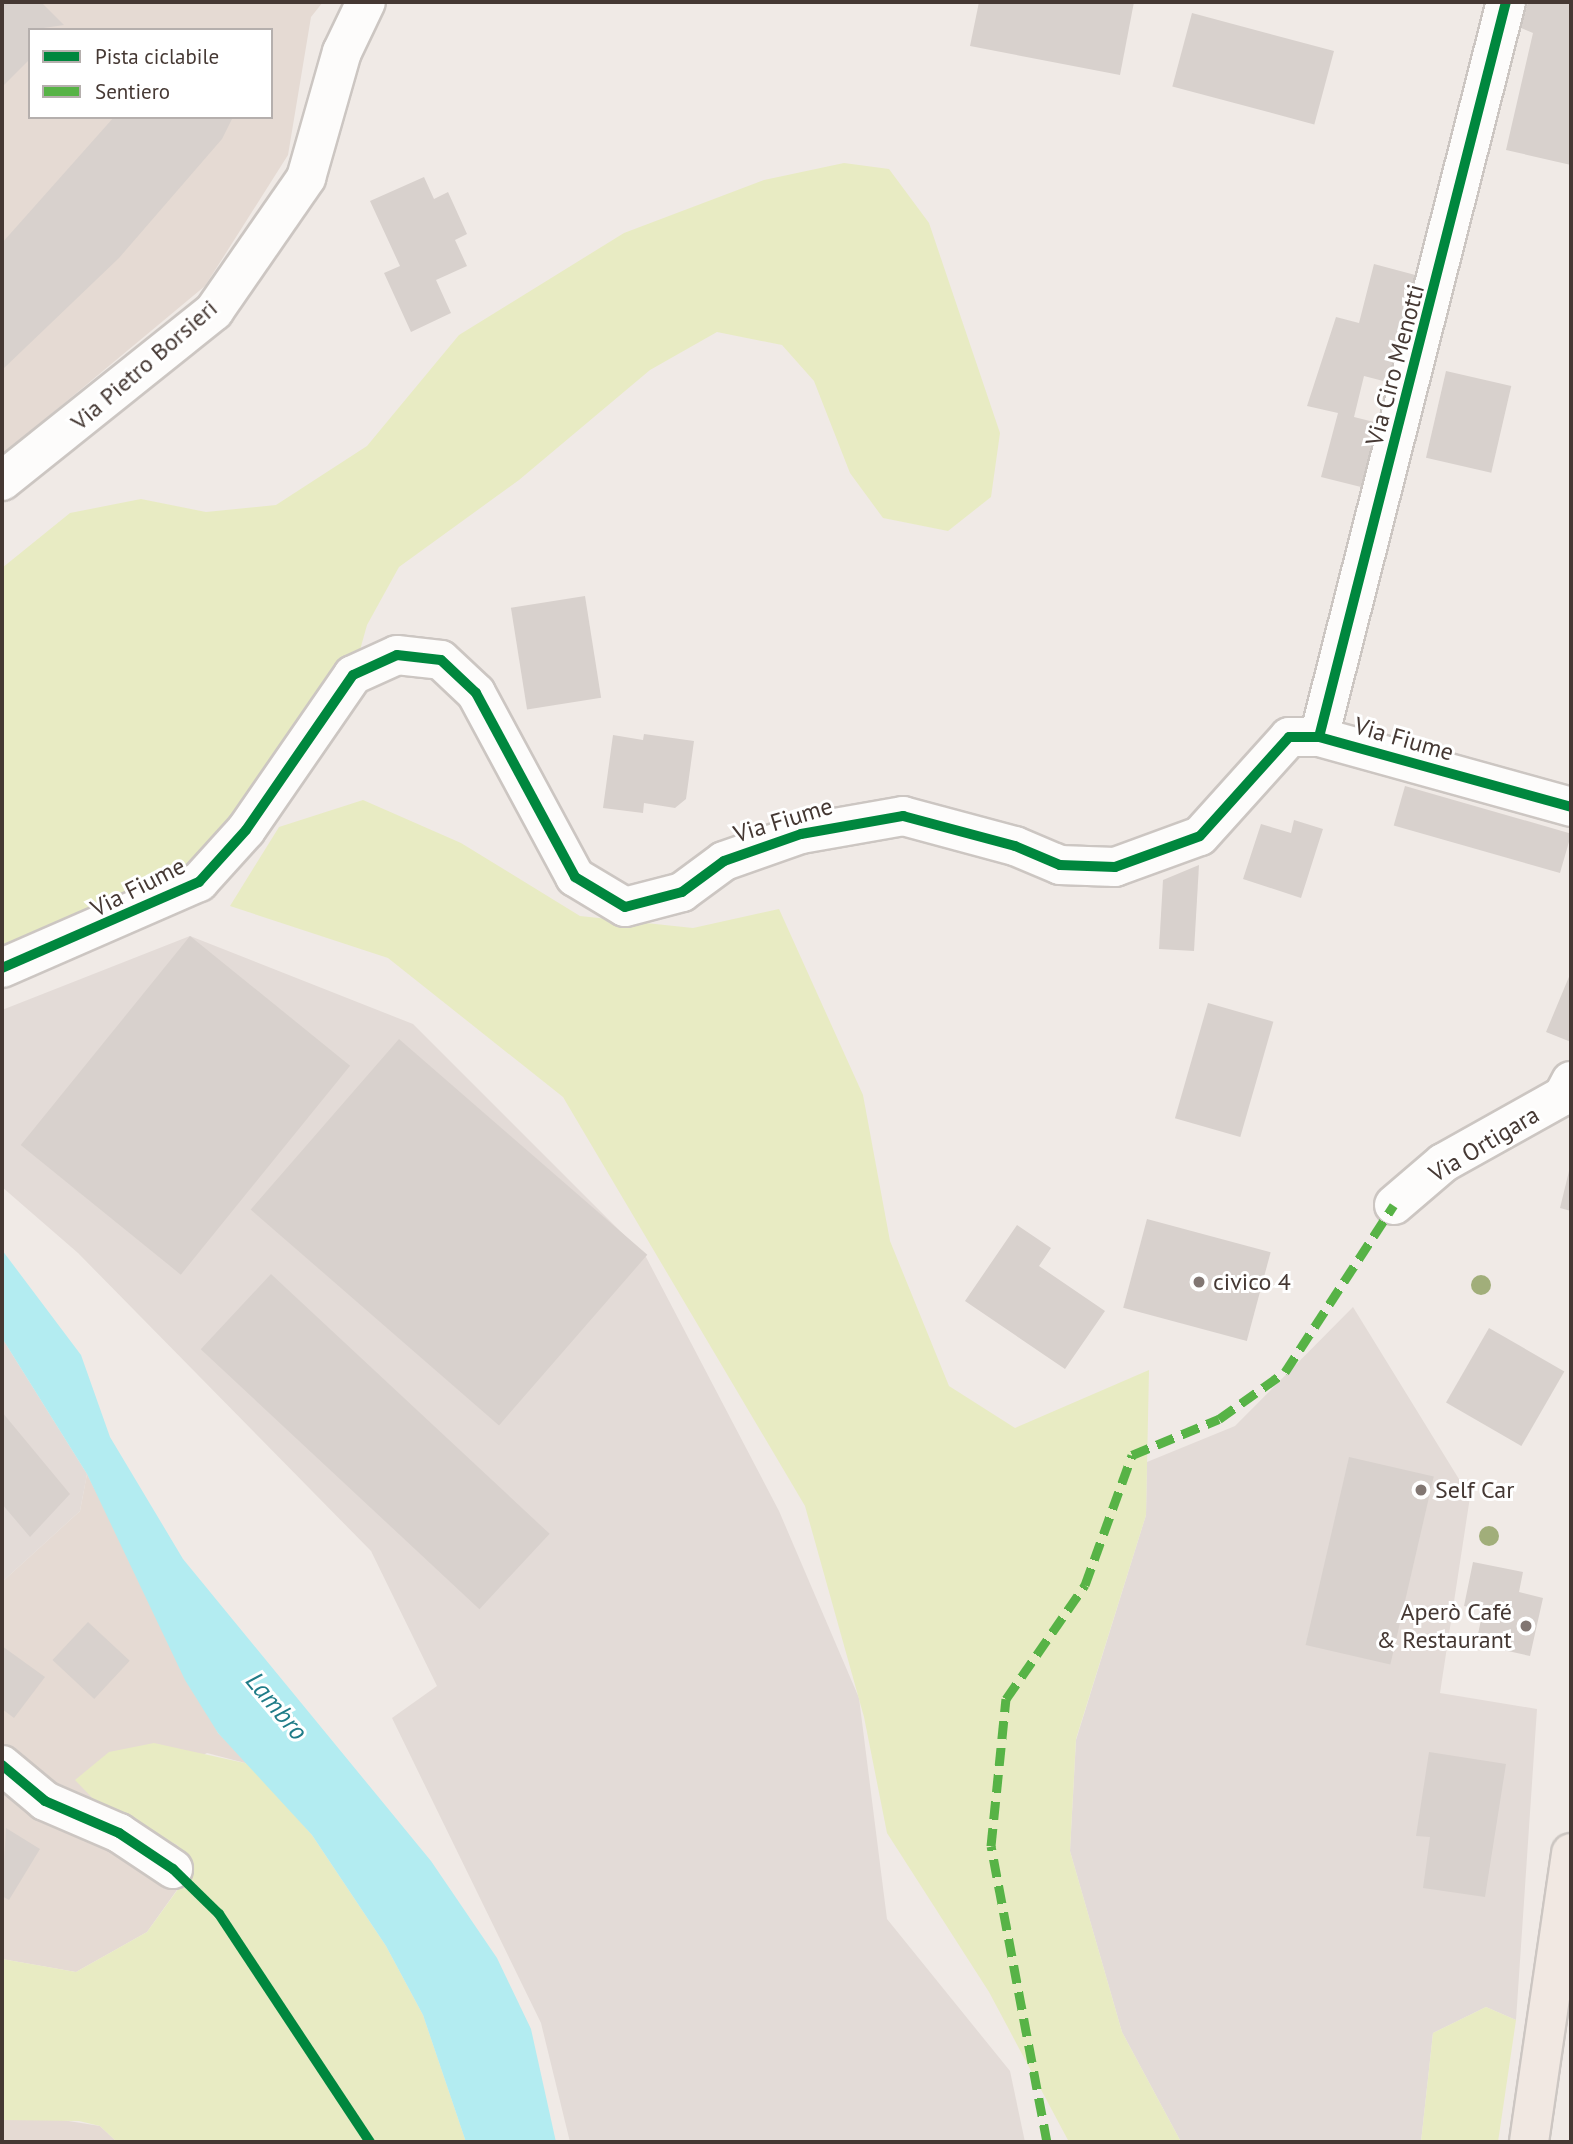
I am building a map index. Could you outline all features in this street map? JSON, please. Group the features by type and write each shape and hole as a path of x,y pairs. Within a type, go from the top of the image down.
{"main road":[{"path":"1528,2142 1571,1853"}],"street":[{"name":"Via Pietro Borsieri","path":"2,481 214,311 306,178 342,52 366,2"},
{"name":"Via Ciro Menotti","path":"1320,737 1506,2"},
{"name":"Via Fiume","path":"2,968 199,882 246,830 353,675 397,655 441,660 476,693 575,877 625,907 682,892 724,861 801,834 903,817 1004,842 1060,865 1115,867 1199,836 1289,737 1320,737 1571,807"},
{"name":"Via Ortigara","path":"1394,1205 1443,1163 1563,1096 1571,1081"},
{"path":"2,1765 45,1801 119,1833 173,1870"}],"shaded area":[{"path":"2,2 323,2 311,17 288,155 205,286 2,455"},
{"path":"190,936 413,1024 646,1257 779,1511 859,1698 887,1919 1010,2071 1025,2142 570,2142 541,2023 392,1718 437,1686 371,1551 78,1253 2,1187 2,1010"},
{"path":"1353,1307 1470,1497 1440,1693 1537,1709 1516,2020 1486,2007 1433,2033 1421,2142 1181,2142 1122,2032 1070,1851 1076,1740 1146,1515 1147,1462 1235,1426"},
{"path":"2,1338 87,1474 80,1511 2,1582"},
{"path":"87,1474 218,1733 249,1764 207,1753 100,1806 177,1845 194,1866 147,1932 76,1972 2,1959 2,1582 80,1511"},
{"path":"43,2117 100,2126 117,2142 2,2142 2,2120"}],"green space":[{"path":"844,163 889,169 929,223 1000,433 991,497 948,531 883,518 850,473 814,381 782,345 717,332 650,370 519,480 399,567 367,625 353,675 199,882 2,968 2,568 70,513 141,499 206,512 276,505 367,446 459,335 624,233 764,180"},
{"path":"363,800 461,843 580,916 693,928 779,909 863,1095 890,1241 949,1386 1015,1428 1149,1370 1146,1515 1076,1739 1070,1851 1122,2032 1181,2142 1069,2142 989,1992 887,1833 864,1717 805,1506 563,1097 388,958 230,906 279,827"},
{"path":"154,1743 249,1764 312,1835 386,1946 423,2015 466,2142 117,2142 100,2126 79,2121 2,2120 2,1959 76,1972 147,1932 194,1867 177,1845 100,1806 75,1780 109,1752"},
{"path":"1486,2007 1516,2020 1498,2142 1421,2142 1433,2033"}],"water":[{"name":"Lambro","path":"2,1250 81,1355 110,1437 183,1559 431,1861 497,1958 531,2029 556,2142 466,2142 423,2015 386,1946 312,1835 218,1733 185,1680 87,1474 2,1338"}],"building":[{"path":"2,2 41,2 64,25 28,28 28,61 2,87"},
{"path":"979,2 1134,2 1120,75 970,46"},
{"path":"1528,2 1571,2 1571,165 1506,150 1533,33 1521,28"},
{"path":"1192,13 1334,51 1314,124 1172,86"},
{"path":"112,119 232,119 222,139 119,258 2,370 2,243"},
{"path":"424,177 434,199 448,192 467,234 455,240 467,266 436,280 451,313 411,332 384,273 400,266 370,201"},
{"path":"1374,264 1419,276 1391,383 1364,376 1354,417 1382,424 1365,488 1321,477 1338,413 1307,406 1336,317 1359,323"},
{"path":"1446,371 1511,386 1491,473 1426,458"},
{"path":"585,596 601,698 527,709 511,608"},
{"path":"644,734 694,741 686,799 675,808 644,803 643,813 603,808 613,735 643,740"},
{"path":"1405,786 1571,834 1560,873 1394,825"},
{"path":"1294,820 1323,829 1301,898 1243,879 1261,824 1291,833"},
{"path":"1199,865 1194,951 1159,949 1163,880"},
{"path":"190,936 350,1066 181,1275 21,1145"},
{"path":"1571,972 1571,1042 1546,1032"},
{"path":"1208,1003 1273,1022 1240,1137 1175,1118"},
{"path":"399,1039 647,1255 499,1425 251,1210"},
{"path":"1571,1167 1571,1211 1560,1208"},
{"name":"civico 4","path":"1147,1219 1271,1252 1247,1341 1123,1308"},
{"path":"1017,1225 1051,1248 1039,1266 1105,1311 1065,1369 965,1301"},
{"path":"271,1274 550,1534 479,1609 201,1349"},
{"path":"1489,1328 1564,1372 1521,1446 1446,1402"},
{"path":"2,1412 70,1494 30,1537 2,1504"},
{"path":"1349,1457 1434,1477 1390,1665 1306,1645"},
{"path":"1473,1562 1523,1572 1519,1592 1543,1598 1530,1656 1476,1644 1483,1610 1464,1606"},
{"path":"88,1622 130,1661 94,1699 53,1660"},
{"path":"2,1646 45,1677 14,1718 2,1709"},
{"path":"1429,1752 1506,1764 1485,1897 1423,1888 1430,1837 1416,1836"},
{"path":"6,1828 40,1849 9,1900 2,1896"}],"marked path":[{"path":"1047,2142 991,1846 1006,1699 1085,1585 1132,1455 1219,1419 1285,1372 1394,1205"}],"cycle path":[{"path":"1319,737 1506,2"},
{"path":"2,968 199,882 246,830 353,675 397,655 441,660 476,693 575,877 625,907 682,892 724,861 801,834 903,816 1015,846 1060,865 1115,867 1200,836 1289,737 1319,737 1571,807"},
{"path":"2,1765 45,1801 119,1833 173,1869 219,1914 370,2142"}],"place":[{"name":"civico 4","path":"1199,1282"},
{"name":"Self Car","path":"1421,1490"},
{"name":"Aperò Café & Restaurant","path":"1526,1626"}]}
